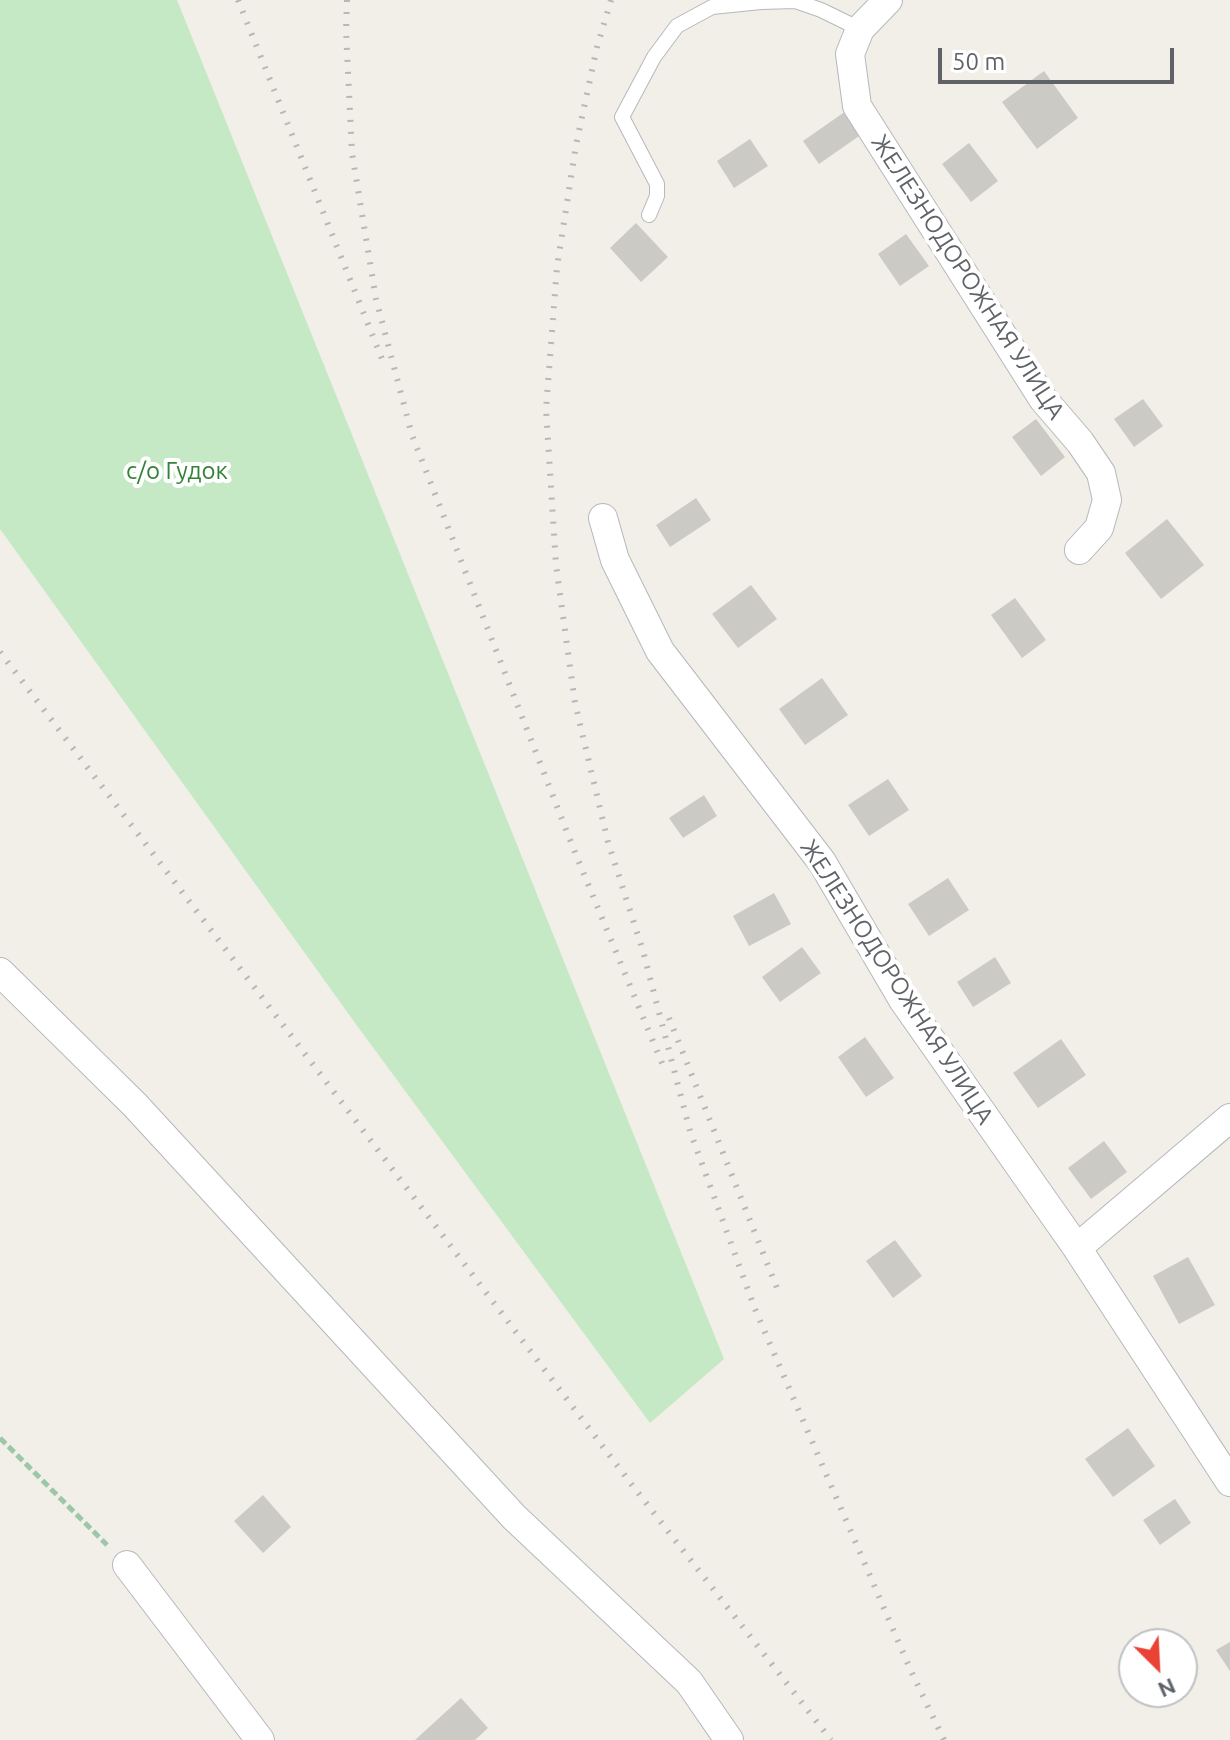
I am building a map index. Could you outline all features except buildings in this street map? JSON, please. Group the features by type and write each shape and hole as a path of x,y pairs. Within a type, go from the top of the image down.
{"street":[{"path":"860,29 888,0"},
{"name":"ЖЕЛЕЗНОДОРОЖНАЯ УЛИЦА","path":"860,29 850,54 857,106 1043,399 1080,442 1101,473 1107,500 1099,528 1079,550"},
{"name":"ЖЕЛЕЗНОДОРОЖНАЯ УЛИЦА","path":"603,518 615,560 660,651 822,862 903,1000 1077,1248 1230,1482"},
{"path":"0,972 135,1105 514,1517 689,1682 729,1740"},
{"path":"1077,1248 1230,1118"},
{"path":"127,1565 260,1740"}],"lane":[{"path":"649,215 657,196 657,184 622,117 654,57 677,26 712,7 795,1 860,29"}],"path":[{"path":"0,1438 127,1565"}],"green space":[{"name":"с/о Гудок","path":"0,0 177,0 724,1359 650,1423 358,1027 0,529"}],"railway":[{"path":"238,0 384,364"},
{"path":"347,0 352,153 376,299 412,435 576,855 664,1068"},
{"path":"611,0 597,47 576,145 557,267 546,409 556,565 575,703 608,842 643,951 690,1131 755,1309 911,1671 944,1740"},
{"path":"0,652 632,1485 831,1740"},
{"path":"669,1018 779,1293"}]}
